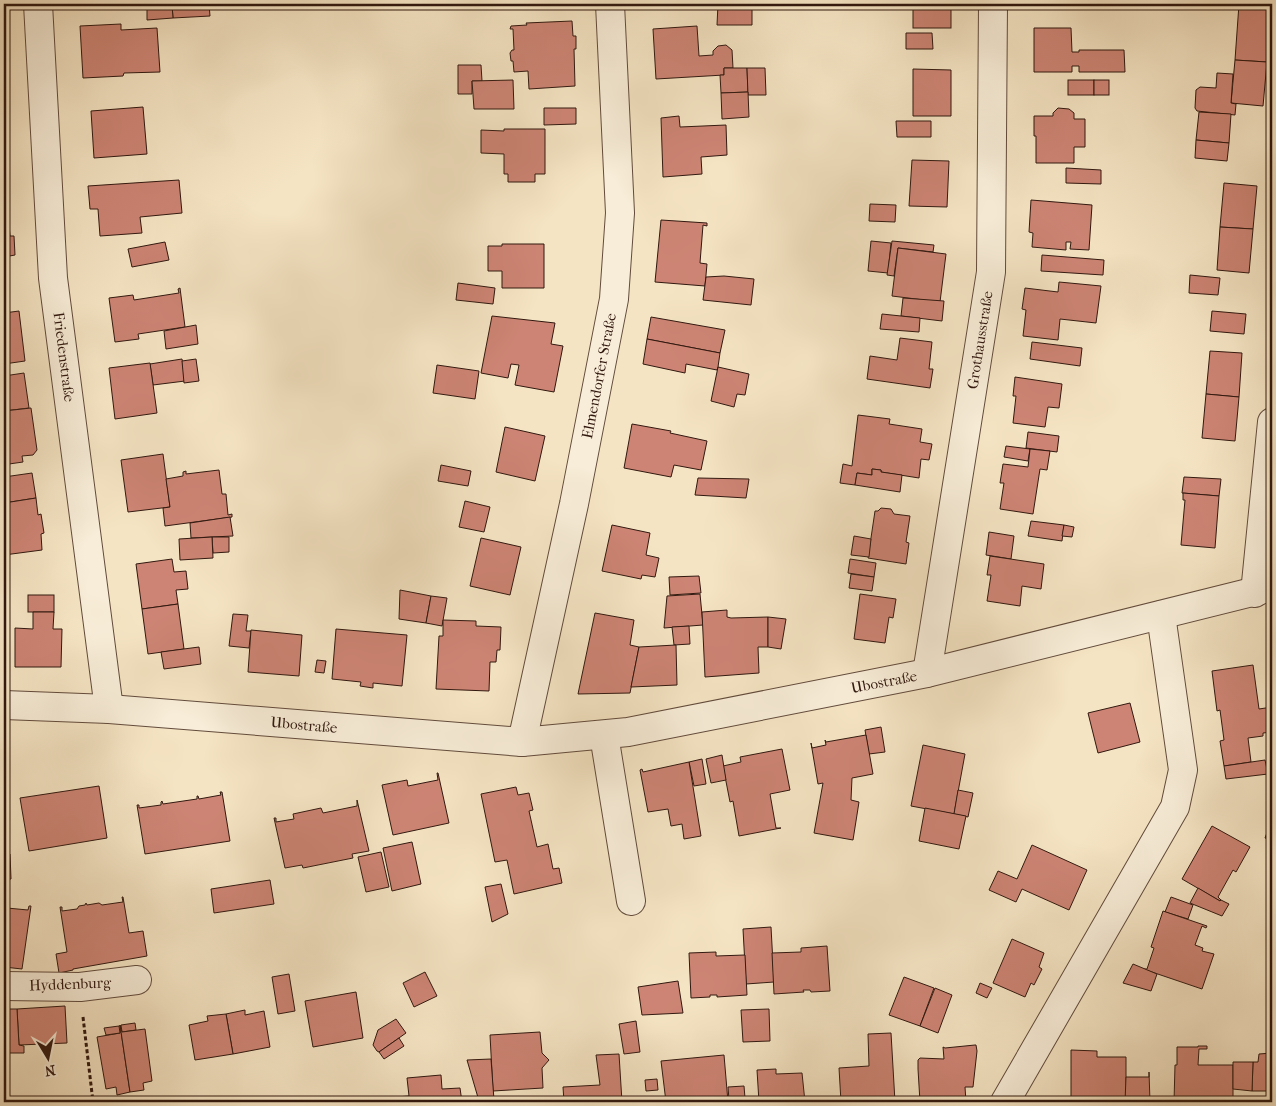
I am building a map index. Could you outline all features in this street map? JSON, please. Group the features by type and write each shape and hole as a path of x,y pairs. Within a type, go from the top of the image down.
{"street":[{"name":"Friedenstraße","path":"38,4 53,278 109,709"},
{"name":"Elmendorfer Straße","path":"522,742 574,504 614,299 620,213 610,4"},
{"name":"Grothausstraße","path":"927,673 991,272 993,4"},
{"path":"1264,590 1272,422"},
{"name":"Ubostraße","path":"4,705 109,709 522,742 604,735 628,732 927,673 1264,590"},
{"path":"1005,1102 1175,807 1183,770 1161,615"},
{"path":"604,735 631,902"},
{"name":"Hyddenburg","path":"4,986 80,987 137,980"}],"path":[{"path":"80,987 92,1102"}],"building":[{"path":"209,4 210,16 173,18 172,5"},
{"path":"718,4 752,4 752,25 717,25"},
{"path":"913,4 951,4 951,28 913,28"},
{"path":"1239,4 1272,4 1267,62 1235,60"},
{"path":"172,5 173,18 147,20 147,6"},
{"path":"572,21 573,36 576,36 576,49 574,49 575,86 529,89 528,71 514,72 510,53 514,50 513,29 510,29 511,26 527,25 526,23"},
{"path":"121,24 121,30 157,28 160,72 124,73 123,76 83,78 80,26"},
{"path":"697,26 699,56 713,55 713,51 718,46 726,45 732,50 733,68 724,68 724,75 656,79 653,29"},
{"path":"1034,28 1071,28 1072,52 1079,52 1079,50 1124,50 1125,72 1079,72 1079,66 1072,66 1072,72 1034,72"},
{"path":"906,33 932,33 933,49 906,49"},
{"path":"1235,60 1267,62 1263,106 1231,103"},
{"path":"458,65 481,65 482,81 472,81 472,94 458,94"},
{"path":"724,68 747,68 748,92 721,93 720,75 724,75"},
{"path":"747,68 765,68 766,95 748,95"},
{"path":"913,69 951,70 951,116 913,116"},
{"path":"1217,73 1233,74 1231,103 1236,104 1235,115 1197,111 1195,108 1196,90 1200,87 1216,88"},
{"path":"513,80 514,109 474,109 472,81"},
{"path":"1068,80 1094,80 1094,95 1068,95"},
{"path":"1094,80 1109,80 1109,95 1094,95"},
{"path":"748,92 749,117 722,119 721,93"},
{"path":"143,107 147,154 94,158 91,111"},
{"path":"544,108 576,108 576,124 544,125"},
{"path":"1058,108 1069,109 1074,113 1074,119 1085,119 1085,147 1074,147 1074,163 1036,163 1034,116 1053,116 1053,113"},
{"path":"1199,112 1231,114 1229,143 1196,140"},
{"path":"679,116 680,127 726,125 727,155 701,157 702,174 663,177 661,118"},
{"path":"896,121 931,121 931,137 897,137"},
{"path":"504,129 545,129 545,174 535,174 535,182 508,182 508,174 504,174 504,154 481,153 481,130 504,131"},
{"path":"1196,140 1229,143 1227,161 1195,158"},
{"path":"912,160 949,161 947,207 909,206"},
{"path":"1066,168 1101,170 1101,184 1066,183"},
{"path":"179,180 182,213 140,217 142,233 100,236 98,209 90,209 88,186"},
{"path":"1224,183 1257,186 1253,229 1220,227"},
{"path":"1031,200 1092,205 1089,250 1070,249 1071,242 1066,242 1066,250 1032,247 1033,233 1029,232"},
{"path":"870,204 896,205 895,222 869,221"},
{"path":"8,215 10,236 14,236 15,255 4,257 4,216"},
{"path":"661,220 707,223 707,226 703,225 700,263 707,264 705,286 655,282"},
{"path":"1220,227 1253,229 1249,273 1217,270"},
{"path":"871,241 891,243 888,273 868,271"},
{"path":"892,241 934,245 933,252 898,248 894,276 887,275"},
{"path":"165,242 169,260 132,267 128,249"},
{"path":"502,244 544,244 544,288 502,288 502,271 488,271 488,246 502,246"},
{"path":"898,248 946,254 940,302 892,296"},
{"path":"1042,255 1104,260 1103,275 1041,271"},
{"path":"1190,275 1220,278 1218,295 1189,293"},
{"path":"724,276 754,279 751,305 703,300 706,277"},
{"path":"1059,282 1101,286 1096,323 1060,319 1058,340 1023,336 1026,310 1022,309 1025,288 1058,292"},
{"path":"458,283 495,288 493,304 456,300"},
{"path":"180,288 185,327 138,334 139,339 115,342 109,298 133,295 134,300 179,293 178,289"},
{"path":"903,298 944,301 942,321 901,316"},
{"path":"19,311 25,361 4,364 4,313"},
{"path":"1212,311 1246,314 1244,334 1210,331"},
{"path":"882,314 920,318 919,332 880,329"},
{"path":"492,316 555,323 551,344 563,346 554,392 515,385 519,365 511,364 508,378 481,373"},
{"path":"651,317 725,330 720,353 647,339"},
{"path":"196,325 198,344 166,349 164,331"},
{"path":"900,338 932,342 929,369 933,369 930,388 867,379 870,356 897,360"},
{"path":"647,339 720,353 717,370 686,364 685,373 643,364"},
{"path":"1032,342 1082,348 1080,366 1030,359"},
{"path":"1210,351 1242,353 1239,397 1206,394"},
{"path":"182,359 185,381 153,385 150,364"},
{"path":"196,359 199,381 184,383 182,361"},
{"path":"150,363 157,413 115,419 109,368"},
{"path":"437,365 479,371 475,399 433,393"},
{"path":"718,367 749,374 745,395 737,394 734,407 711,401"},
{"path":"24,373 29,408 4,411 4,376"},
{"path":"1015,377 1062,384 1059,408 1048,407 1045,427 1013,423 1016,396 1013,396"},
{"path":"1206,394 1239,397 1235,441 1202,438"},
{"path":"31,408 37,450 33,455 22,456 23,462 9,464 8,458 4,458 4,411"},
{"path":"858,415 890,419 889,424 922,429 920,442 932,444 929,460 921,459 919,478 872,469 872,475 857,473 855,485 840,483 843,464 852,466"},
{"path":"632,424 671,431 670,433 707,441 701,470 674,465 671,477 624,468"},
{"path":"505,427 545,436 535,481 496,472"},
{"path":"1028,432 1059,436 1057,452 1026,448"},
{"path":"1006,446 1030,449 1028,461 1004,457"},
{"path":"1030,449 1050,451 1047,470 1040,469 1033,514 1000,509 1004,483 1000,483 1003,464 1028,467"},
{"path":"163,454 170,507 128,512 121,460"},
{"path":"441,465 471,471 468,486 438,481"},
{"path":"872,469 902,475 900,492 855,485 857,473 872,475"},
{"path":"219,470 222,494 226,494 228,515 232,514 232,517 165,526 163,508 170,507 166,479 183,476 183,472 186,471 186,474"},
{"path":"32,473 36,498 4,503 4,477"},
{"path":"1184,477 1221,479 1219,496 1182,493"},
{"path":"698,478 749,479 746,498 695,495"},
{"path":"1183,493 1219,496 1215,548 1181,545 1185,500 1183,500"},
{"path":"36,498 38,515 41,514 44,533 41,534 42,550 4,555 4,503"},
{"path":"465,501 490,507 484,532 459,527"},
{"path":"881,508 891,509 894,514 910,516 906,542 909,543 906,564 868,558 875,511"},
{"path":"230,517 233,536 191,538 190,523"},
{"path":"1031,521 1064,525 1062,541 1028,536"},
{"path":"612,525 650,533 646,555 659,558 655,577 642,575 641,579 602,571"},
{"path":"1064,525 1074,527 1072,537 1062,536"},
{"path":"989,532 1014,536 1011,559 986,555"},
{"path":"854,536 871,539 869,557 851,555"},
{"path":"212,537 229,537 229,552 213,553"},
{"path":"212,537 213,558 180,560 179,539"},
{"path":"481,538 521,547 510,595 470,586"},
{"path":"990,556 1044,564 1041,589 1022,586 1020,606 987,601 991,575 987,575"},
{"path":"172,559 174,572 186,571 188,589 176,590 178,604 142,609 136,564"},
{"path":"850,559 876,563 874,577 848,573"},
{"path":"851,574 874,577 872,591 849,588"},
{"path":"699,576 701,593 670,595 669,577"},
{"path":"400,590 431,596 426,623 399,619"},
{"path":"700,594 703,625 664,628 667,596"},
{"path":"860,594 896,599 893,618 889,617 885,643 854,639"},
{"path":"28,595 54,595 54,612 28,612"},
{"path":"431,596 447,598 442,626 426,623"},
{"path":"178,604 184,649 148,654 142,609"},
{"path":"727,610 727,617 731,618 768,617 768,647 758,647 759,673 705,677 702,612"},
{"path":"33,612 54,612 53,629 62,629 61,667 15,667 15,628 33,629"},
{"path":"595,613 634,620 630,645 639,647 630,693 578,694"},
{"path":"233,614 248,615 246,631 251,631 249,648 229,646"},
{"path":"768,617 786,619 781,649 768,647"},
{"path":"443,620 476,621 476,626 501,627 500,650 497,650 496,662 490,662 489,691 436,689 439,636 443,636"},
{"path":"689,626 690,644 674,645 672,627"},
{"path":"336,629 407,635 402,686 373,683 373,688 360,686 361,682 332,679"},
{"path":"251,630 302,635 299,676 248,672"},
{"path":"676,645 677,685 631,687 639,647"},
{"path":"199,647 201,664 164,669 161,652"},
{"path":"317,660 326,661 324,673 315,672"},
{"path":"1253,665 1259,709 1272,707 1272,732 1263,733 1263,736 1248,738 1251,762 1224,766 1220,741 1224,740 1220,710 1217,711 1212,671"},
{"path":"1130,703 1140,742 1098,753 1088,713"},
{"path":"881,727 885,752 869,754 865,730"},
{"path":"866,735 873,774 852,778 851,800 859,802 853,840 814,833 823,783 818,784 811,743 812,748 826,745 825,740 826,742"},
{"path":"923,745 965,754 954,814 911,806"},
{"path":"782,749 790,790 770,794 776,828 781,828 739,836 733,801 730,802 723,766 741,762 740,757"},
{"path":"722,755 726,780 711,783 706,759"},
{"path":"702,759 706,784 694,786 689,762"},
{"path":"1265,760 1268,774 1226,779 1224,766"},
{"path":"689,762 701,836 684,839 682,824 671,826 668,809 648,812 640,770 642,769 643,772"},
{"path":"437,773 449,823 393,835 382,785 407,780 408,786 438,780"},
{"path":"99,786 107,838 29,851 20,798"},
{"path":"516,787 518,795 529,793 533,810 529,811 537,847 548,844 553,869 559,868 562,883 514,894 507,860 495,862 481,794"},
{"path":"958,790 973,793 968,817 954,814"},
{"path":"220,792 222,792 230,841 145,854 137,805 139,805 139,808 161,805 162,801 163,804 197,799 197,796 199,799 221,795"},
{"path":"357,800 369,851 352,854 353,858 303,868 302,865 285,868 274,818 276,818 276,822 294,819 293,814 321,808 323,813 357,806"},
{"path":"925,808 966,816 959,849 919,841"},
{"path":"1272,819 1272,840 1265,838"},
{"path":"1212,826 1250,847 1236,872 1233,870 1218,897 1220,901 1182,879"},
{"path":"412,842 421,884 392,891 383,848"},
{"path":"1032,845 1087,870 1069,910 1022,889 1016,902 989,890 998,871 1017,879"},
{"path":"381,852 389,887 366,892 358,857"},
{"path":"10,854 11,879 4,880 4,855"},
{"path":"270,880 274,904 214,913 211,889"},
{"path":"501,884 508,914 492,922 485,887"},
{"path":"1198,888 1229,904 1222,916 1190,903"},
{"path":"123,897 129,933 143,931 147,956 59,973 56,954 67,952 60,907 62,907 62,911 77,909 86,903 87,905 99,903 102,905 123,902"},
{"path":"1171,897 1193,905 1188,919 1165,912"},
{"path":"4,905 7,908 28,910 29,906 31,906 22,969 4,967"},
{"path":"1163,911 1207,926 1206,928 1202,926 1195,945 1203,948 1202,951 1214,954 1202,989 1143,969 1147,969 1154,948 1151,947"},
{"path":"771,927 774,982 746,984 743,929"},
{"path":"1012,939 1044,953 1039,967 1042,969 1034,985 1031,983 1025,997 993,983"},
{"path":"827,946 830,991 811,992 810,990 803,990 804,992 774,994 772,953 801,952 801,948"},
{"path":"716,952 716,956 745,955 747,995 717,997 717,995 710,995 710,997 691,998 689,953"},
{"path":"1133,964 1157,974 1151,991 1123,983"},
{"path":"425,972 437,996 414,1007 403,983"},
{"path":"289,974 295,1011 278,1014 272,977"},
{"path":"904,977 934,988 920,1026 889,1015"},
{"path":"678,981 683,1013 642,1015 638,987"},
{"path":"980,983 992,988 987,998 976,993"},
{"path":"935,988 952,995 938,1033 920,1026"},
{"path":"356,992 363,1038 313,1047 305,1001"},
{"path":"65,1006 67,1043 19,1045 17,1009"},
{"path":"4,1009 17,1009 19,1045 24,1046 24,1053 5,1053"},
{"path":"769,1009 770,1041 743,1042 741,1010"},
{"path":"245,1010 245,1015 264,1011 270,1047 233,1054 226,1014"},
{"path":"226,1014 233,1054 195,1060 189,1025 208,1021 207,1016"},
{"path":"396,1019 406,1033 379,1052 377,1051 373,1045 378,1030"},
{"path":"636,1021 640,1052 624,1054 619,1024"},
{"path":"135,1023 136,1030 122,1032 121,1025"},
{"path":"120,1025 130,1092 117,1095 116,1087 106,1089 97,1037 120,1033"},
{"path":"120,1025 122,1032 145,1029 152,1081 143,1083 144,1090 130,1092"},
{"path":"119,1026 120,1033 106,1035 104,1028"},
{"path":"540,1032 542,1053 549,1060 542,1068 543,1088 493,1091 490,1035"},
{"path":"891,1033 895,1102 841,1102 839,1068 869,1066 868,1034"},
{"path":"399,1038 404,1046 384,1059 379,1052"},
{"path":"976,1045 973,1087 965,1087 966,1102 920,1102 918,1060 920,1058 944,1059 943,1047"},
{"path":"1207,1046 1207,1049 1199,1049 1198,1065 1233,1065 1233,1102 1174,1102 1177,1047"},
{"path":"1071,1050 1097,1051 1097,1057 1126,1057 1126,1099 1071,1098"},
{"path":"1272,1053 1272,1091 1252,1091 1253,1062 1258,1062 1259,1054"},
{"path":"619,1054 622,1102 564,1102 563,1087 600,1085 596,1055"},
{"path":"724,1055 728,1102 666,1102 661,1061"},
{"path":"491,1059 494,1100 479,1101 467,1060"},
{"path":"1233,1062 1253,1062 1252,1091 1233,1089"},
{"path":"776,1069 776,1074 802,1073 805,1102 759,1102 757,1070"},
{"path":"1149,1072 1150,1102 1125,1102 1126,1077 1149,1077"},
{"path":"441,1075 442,1089 460,1088 462,1102 397,1102 396,1097 409,1096 407,1078"},
{"path":"657,1079 658,1090 646,1091 645,1080"},
{"path":"744,1086 745,1098 729,1100 728,1087"},
{"path":"396,1097 397,1102 364,1102 363,1100"}]}
